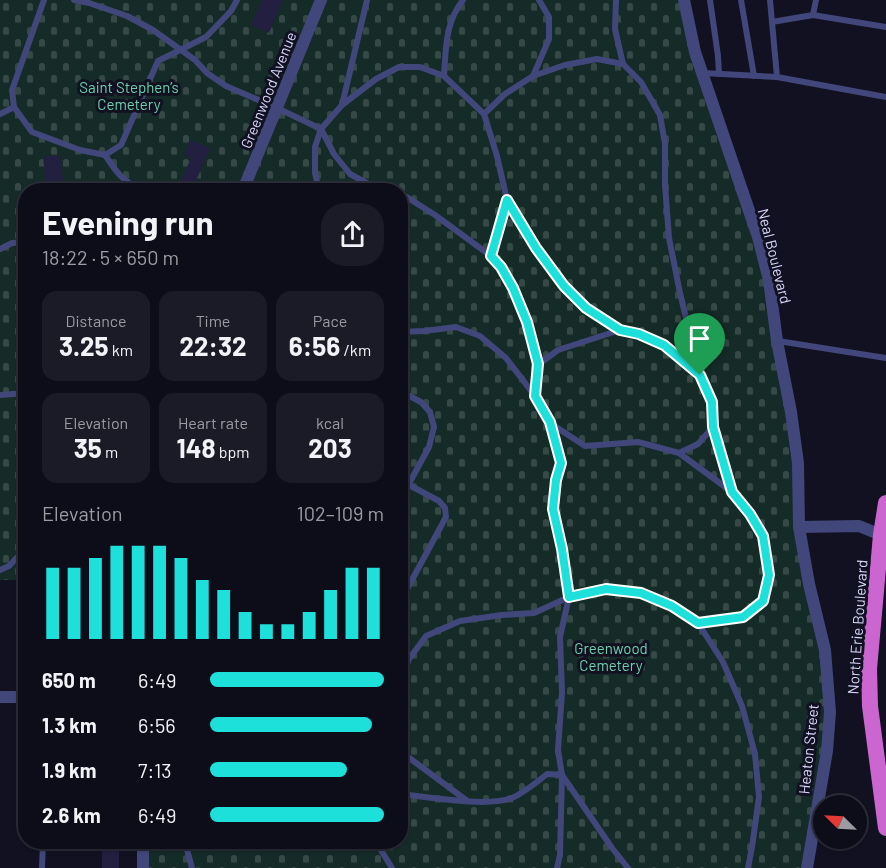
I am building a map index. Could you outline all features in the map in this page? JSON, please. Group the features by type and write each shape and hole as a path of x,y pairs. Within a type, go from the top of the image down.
{"highway":[{"name":"North Erie Boulevard","path":"886,503 869,669 870,706 886,828"}],"street":[{"name":"Greenwood Avenue","path":"246,183 321,0"},
{"name":"Neal Boulevard","path":"684,0 695,52 758,237 769,280 798,463 800,527"},
{"path":"800,527 859,526 884,536"},
{"name":"Heaton Street","path":"800,527 809,584 825,650 830,712 807,868"},
{"path":"0,697 18,697"},
{"path":"143,849 143,868"}],"lane":[{"path":"44,0 12,90 14,106 32,132 80,150 105,155 121,145 158,61 206,37 231,11 237,0"},
{"path":"74,0 127,16 153,30 226,86 321,129 334,154 350,174 367,183"},
{"path":"342,105 367,0"},
{"path":"444,76 448,31 463,0"},
{"path":"534,76 549,39 549,17 539,0"},
{"path":"616,0 615,28 624,64 641,82 660,115 665,144 669,238 700,375 712,402 713,427 732,492"},
{"path":"710,0 719,74"},
{"path":"741,0 754,76"},
{"path":"770,0 777,77"},
{"path":"813,15 816,0"},
{"path":"772,22 813,15 886,27"},
{"path":"484,114 504,94 534,76 565,65 597,59 624,64"},
{"path":"317,183 315,147 321,129 342,105 376,79 399,67 420,67 444,76 484,114 507,200 536,248 564,286 586,308 620,330 639,334 664,345 700,375"},
{"path":"702,73 777,77 886,97"},
{"path":"0,114 14,106"},
{"path":"105,155 120,177 129,183"},
{"path":"408,198 491,256 501,267 513,288 527,322 538,364 535,396"},
{"path":"491,256 507,200"},
{"path":"0,249 18,243"},
{"path":"408,332 456,327 480,336 506,358 535,396 550,422 561,463 556,480 553,509 569,597 560,637 562,692 558,750 562,775 560,855 557,868"},
{"path":"538,364 558,351 620,330"},
{"path":"777,341 886,358"},
{"path":"0,395 18,394"},
{"path":"408,395 421,402 430,412 434,427 429,447 409,485 439,501 445,508 446,517 408,587"},
{"path":"550,422 585,446 638,442 679,453 732,492 750,514 763,536 769,575 763,601 743,617 698,623"},
{"path":"679,453 698,444 713,427"},
{"path":"0,570 9,566 18,556"},
{"path":"408,662 426,636 460,621 534,613 569,597 606,589 641,593 672,606 698,623 723,662 742,706 755,754 759,797 748,868"},
{"path":"408,757 467,801"},
{"path":"408,795 488,802 510,799 547,774 562,775"},
{"path":"562,775 628,868"},
{"path":"42,849 42,868"},
{"path":"187,849 192,868"},
{"path":"380,849 392,868"}],"green space":[{"name":"Greenwood Cemetery","path":"0,0 684,0 758,237 791,412 799,527 830,712 818,795 813,795 813,827 807,868 143,868 143,849 408,849 408,183 18,183 18,580 0,580"}],"building":[{"path":"262,0 283,0 269,33 251,25"},
{"path":"190,140 210,148 195,183 180,183 191,158 184,155"},
{"path":"60,155 63,183 46,183 43,157"},
{"path":"102,849 119,849 119,868 102,868"}],"route":[{"path":"507,200 536,248 564,286 586,308 620,330 639,334 664,345 700,375 712,402 713,427 732,492 750,514 763,536 769,575 763,601 743,617 698,623 672,606 641,593 606,589 569,597 553,509 556,480 561,463 550,422 535,396 538,364 527,322 513,288 501,267 491,256 507,200"}],"park label":[{"name":"Saint Stephen’s Cemetery","path":"129,96"}]}
